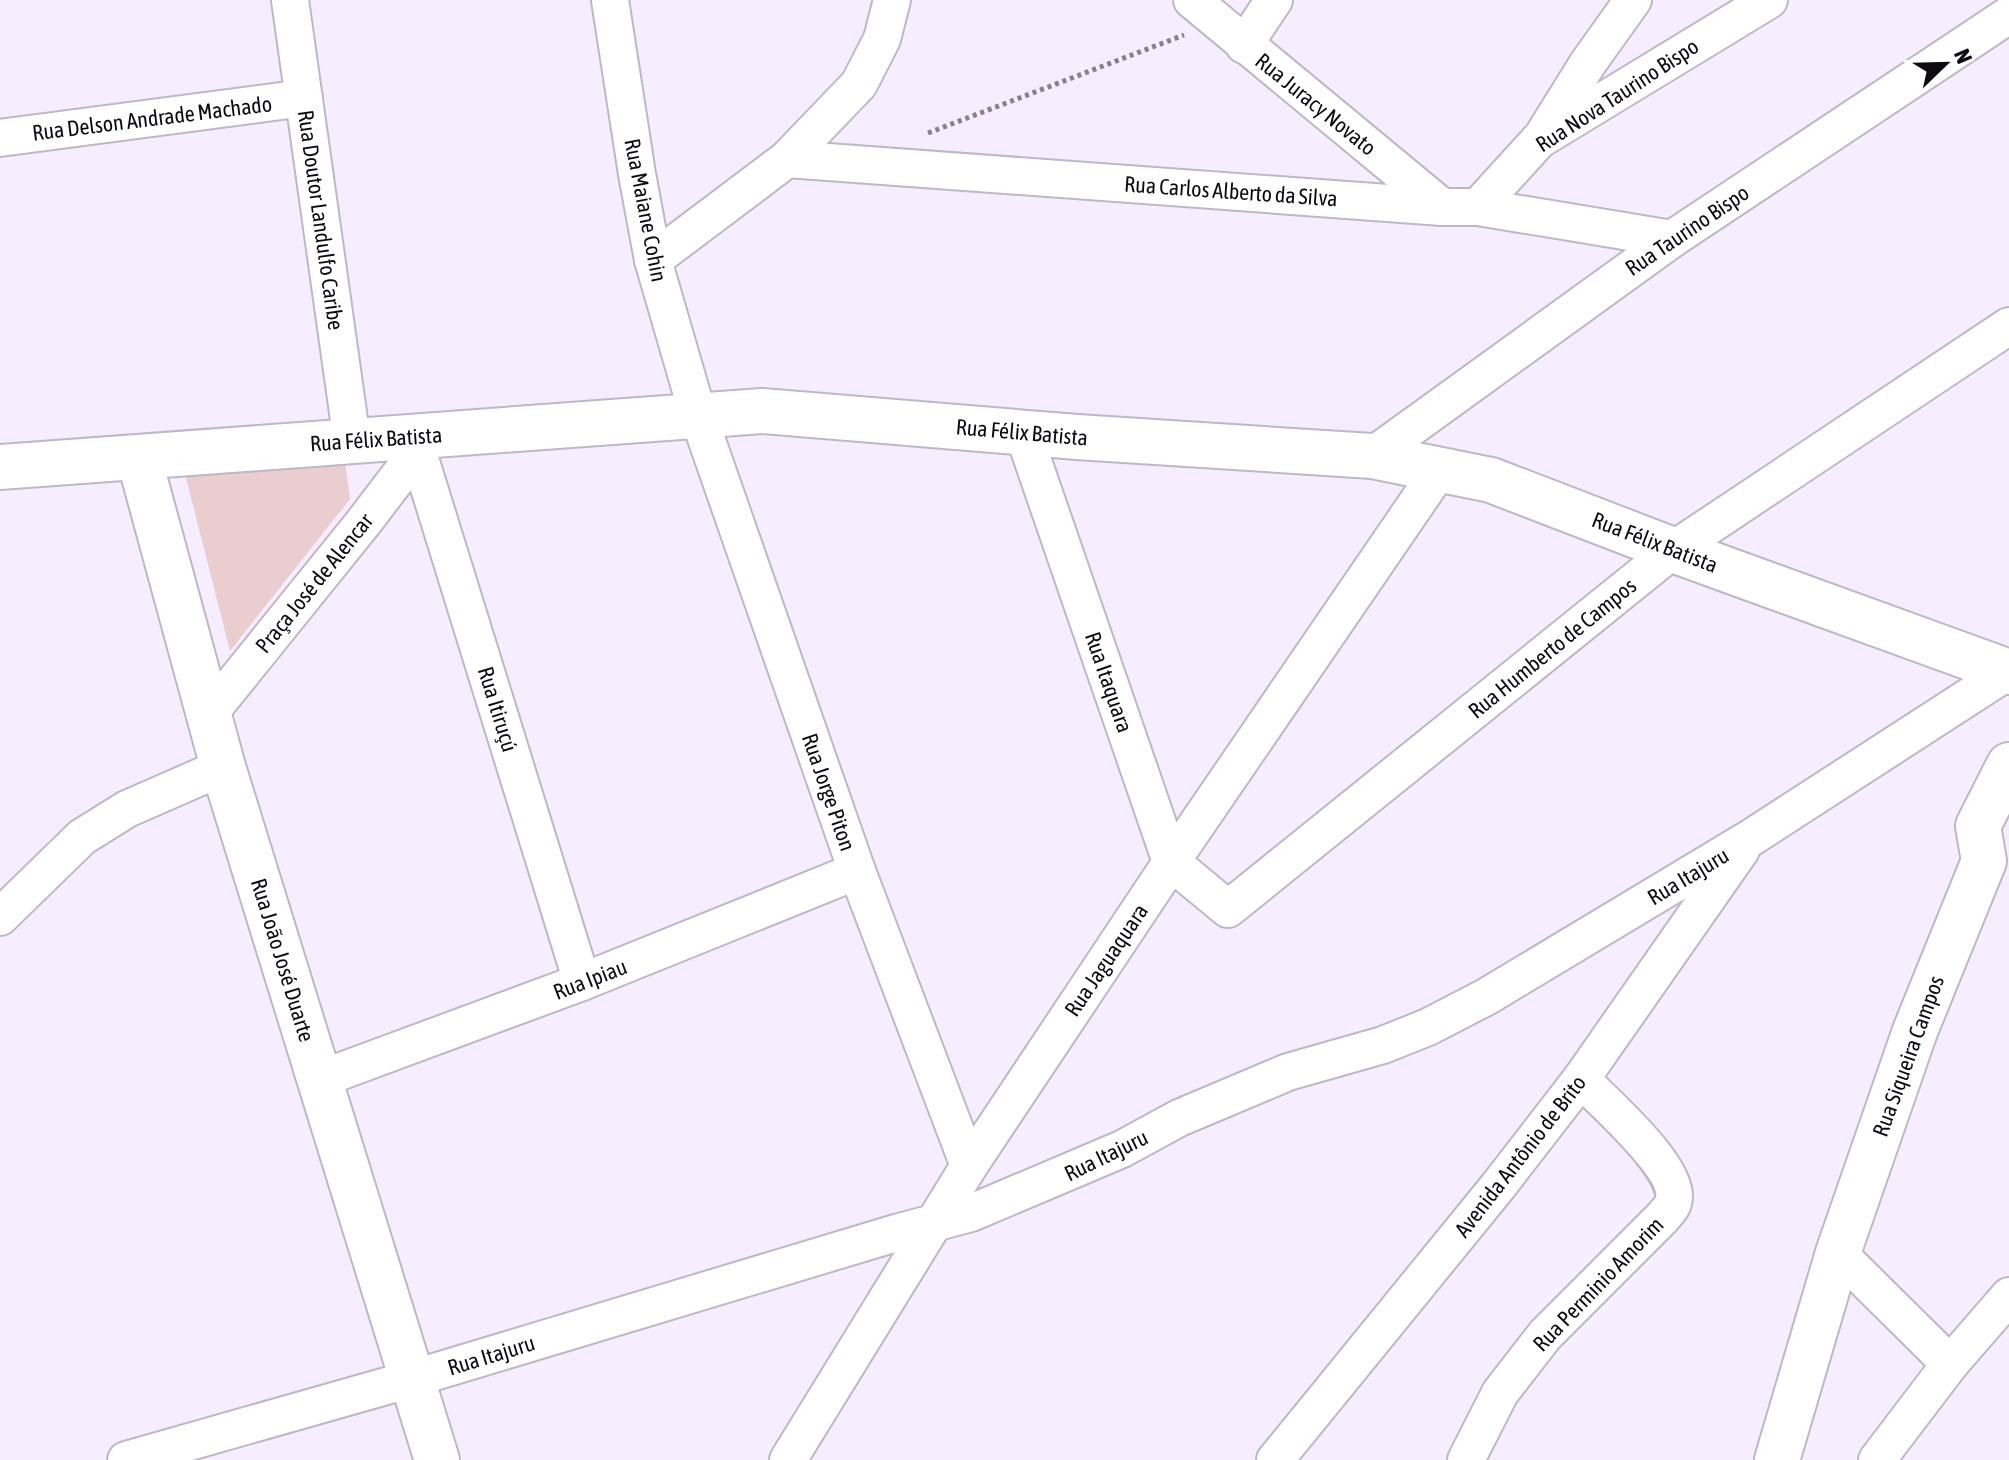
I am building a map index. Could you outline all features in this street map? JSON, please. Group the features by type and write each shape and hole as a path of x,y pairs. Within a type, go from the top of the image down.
{"street":[{"name":"Rua Doutor Landulfo Caribe","path":"290,0 352,441"},
{"name":"Rua Maiane Cohin","path":"610,0 653,260 698,415"},
{"path":"653,260 787,159 859,84 882,39 892,0"},
{"path":"1218,22 1274,0"},
{"path":"1539,140 1633,0"},
{"name":"Rua Nova Taurino Bispo","path":"1478,207 1539,140 1769,0"},
{"name":"Rua Taurino Bispo","path":"1372,456 1672,239 2009,15"},
{"name":"Rua Juracy Novato","path":"1218,22 1442,207"},
{"name":"Rua Delson Andrade Machado","path":"0,138 304,98"},
{"name":"Rua Carlos Alberto da Silva","path":"787,159 1442,207 1478,207 1672,239"},
{"name":"Rua Humberto de Campos","path":"1171,862 1228,909 1673,550 2009,326"},
{"name":"Rua Félix Batista","path":"0,467 352,441 415,444 762,411 1372,456 1491,480 2008,672"},
{"name":"Rua Jorge Piton","path":"698,415 857,871 969,1166"},
{"name":"Rua Itaquara","path":"1023,432 1171,862"},
{"name":"Praça José de Alencar","path":"208,715 363,523 415,444"},
{"name":"Rua Itiruçú","path":"415,444 582,982"},
{"name":"Rua João José Duarte","path":"139,458 223,767 437,1460"},
{"name":"Rua Jaguaquara","path":"788,1460 969,1166 1171,862 1440,469"},
{"name":"Rua Itajuru","path":"126,1460 971,1213 1058,1178 1122,1149 1179,1118 1288,1072 1383,1045 1428,1027 1486,997 1749,839 2008,672"},
{"name":"Rua Siqueira Campos","path":"1777,1460 1838,1253 1915,1031 1997,852 1978,826 2009,765"},
{"path":"0,917 82,837 127,809 223,767"},
{"name":"Avenida Antônio de Brito","path":"1275,1460 1499,1185 1581,1079 1749,839"},
{"name":"Rua Ipiau","path":"320,1079 582,982 857,871"},
{"name":"Rua Perminio Amorim","path":"1466,1460 1500,1393 1545,1335 1674,1203 1674,1185 1663,1164 1581,1079"},
{"path":"1838,1253 1950,1364"},
{"path":"1877,1460 1950,1364 2009,1296"}],"path":[{"path":"922,135 1218,22"}],"shaded area":[{"path":"343,447 350,499 230,651 185,474"}]}
